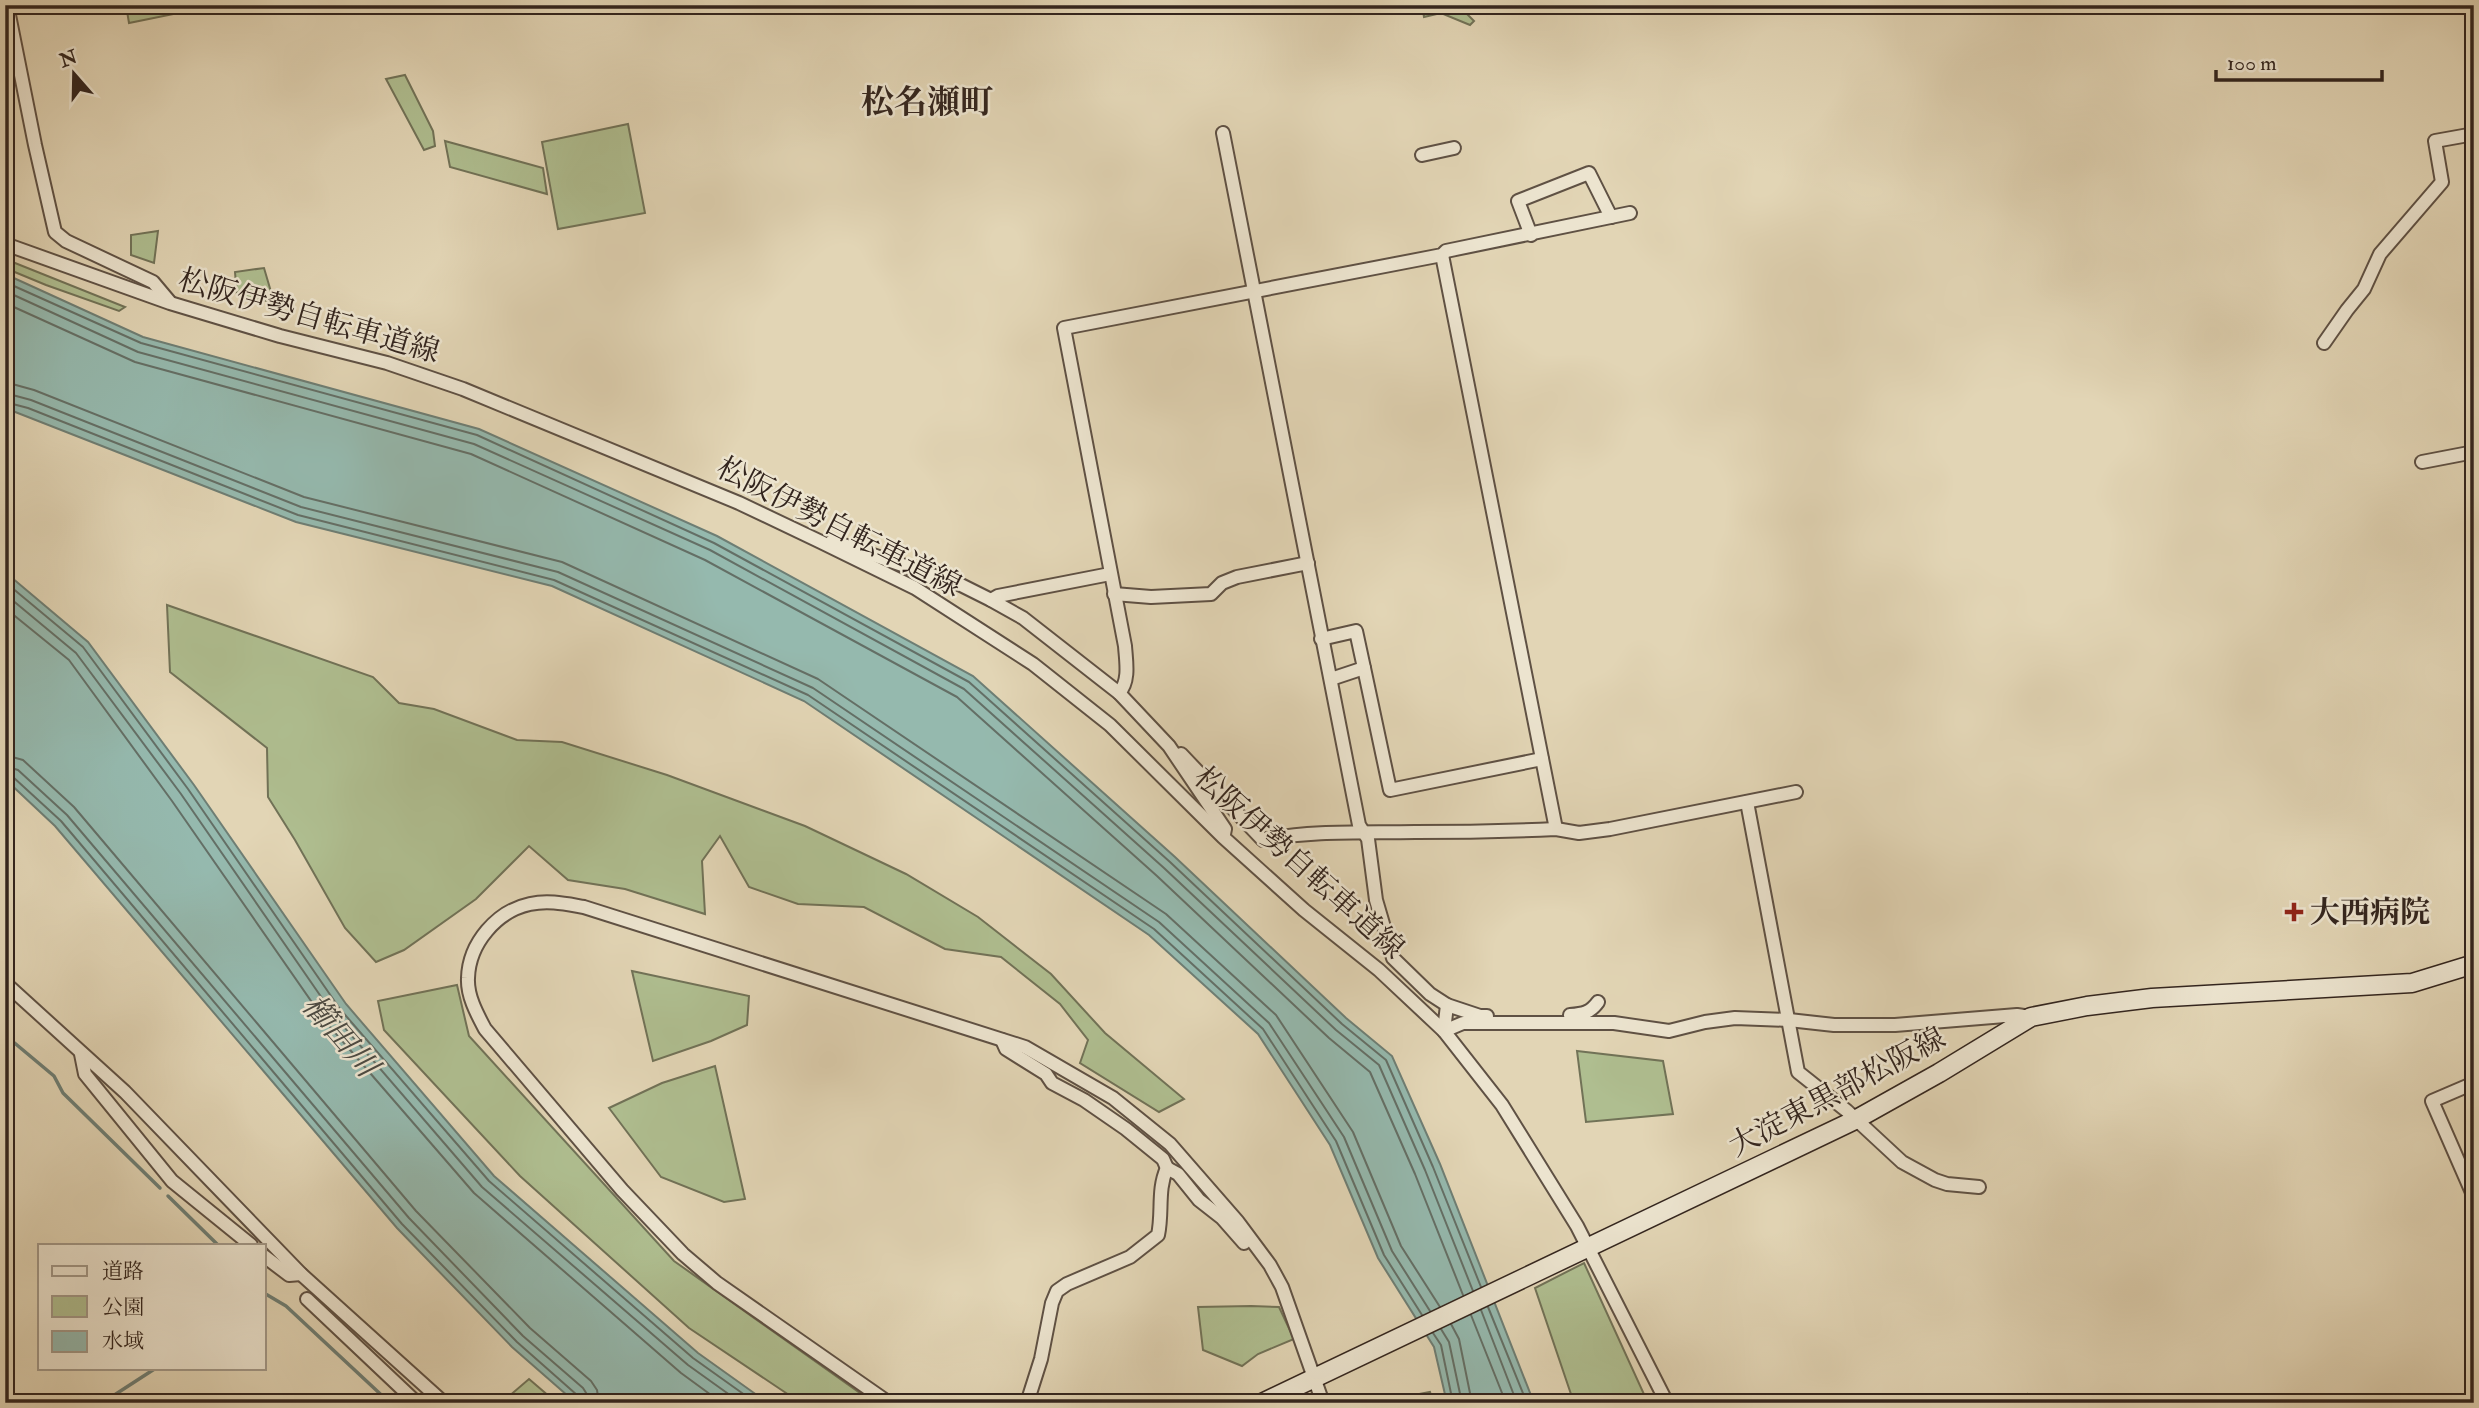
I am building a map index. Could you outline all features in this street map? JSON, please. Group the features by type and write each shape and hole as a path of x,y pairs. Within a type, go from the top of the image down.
{"main road":[{"name":"大淀東黒部松阪線","path":"1262,1403 1855,1120 2031,1017 2087,1006 2152,998 2412,983 2474,964"}],"street":[{"path":"7,5 37,158 55,233 66,241 153,282 170,303"},
{"path":"1223,133 1321,639 1359,825 1368,839 1376,900 1386,930 1386,940 1393,958 1430,994 1447,1005 1480,1016 1553,1016 1556,1021"},
{"path":"2324,343 2364,289 2380,254 2442,182 2435,141 2474,134"},
{"path":"1422,155 1454,148"},
{"path":"1531,235 1518,201 1590,173 1611,217"},
{"path":"1119,693 1124,688 1127,667 1064,328 1442,255 1446,251 1630,213"},
{"name":"松阪伊勢自転車道線","path":"5,244 170,303 280,336 387,363 463,389 739,503 821,542 915,588 1033,664 1132,745 1223,837 1304,910 1379,970 1444,1031 1502,1105 1585,1248 1667,1403"},
{"path":"1442,255 1556,830"},
{"path":"2422,462 2474,452"},
{"path":"821,542 834,541 961,585 1023,618 1119,693 1169,746 1225,830 1223,837"},
{"path":"1114,594 1151,597 1211,594 1222,583 1237,577 1308,563"},
{"path":"991,600 998,596 1110,574"},
{"path":"1321,639 1356,631 1390,790 1542,759"},
{"path":"1331,679 1364,668"},
{"path":"1169,746 1177,749 1263,840 1363,831 1556,830 1579,833 1610,830 1796,792"},
{"path":"1746,802 1798,1072 1902,1161 1935,1180 1979,1187"},
{"path":"889,1403 717,1283 683,1254 622,1190 485,1029 474,1010 468,980 471,958 478,942 502,917 519,907 533,903 556,902 584,907 1025,1047 1113,1098 1170,1144 1238,1222 1261,1254 1282,1287 1317,1376 1323,1403"},
{"path":"5,983 125,1092 301,1274 443,1403"},
{"path":"1556,1021 1564,1016 1584,1014 1592,1010 1598,1002"},
{"path":"1447,1005 1444,1031 1463,1023 1614,1023 1669,1031 1735,1018 1834,1025 1895,1025 2005,1015 2031,1017"},
{"path":"1002,1040 1006,1049 1046,1074 1052,1083 1084,1100 1126,1129 1163,1159 1167,1168 1178,1174 1199,1200 1222,1218 1245,1243 1261,1254"},
{"path":"81,1053 85,1074 172,1181 250,1244"},
{"path":"2474,1083 2432,1101 2474,1197"},
{"path":"1027,1403 1041,1359 1052,1303 1057,1291 1130,1257 1158,1235 1163,1178 1167,1168"},
{"path":"266,1258 289,1275 301,1274"},
{"path":"307,1299 417,1403"}],"green space":[{"path":"126,5 213,5 213,6 129,23"},
{"path":"1422,5 1442,5 1448,10 1465,12 1474,21 1470,25 1441,13 1424,17"},
{"path":"405,75 433,131 435,146 424,150 386,79"},
{"path":"628,124 645,213 558,229 542,142"},
{"path":"445,141 543,168 547,194 450,167"},
{"path":"158,231 154,263 131,255 131,235"},
{"path":"5,259 125,307 119,311 46,285 5,268"},
{"path":"264,268 274,302 237,296 235,272"},
{"path":"167,605 373,677 399,703 434,709 517,740 562,742 667,775 805,826 906,874 978,917 1051,974 1105,1033 1184,1099 1159,1112 1080,1063 1088,1040 1060,1004 1001,957 945,949 864,907 798,904 749,887 720,836 702,861 705,914 625,889 568,880 529,846 476,899 404,950 376,962 345,928 268,797 267,748 170,672"},
{"path":"632,971 749,996 747,1025 653,1061"},
{"path":"457,985 469,1036 674,1261 874,1403 801,1403 689,1328 520,1176 384,1030 378,1001"},
{"path":"1577,1051 1663,1061 1673,1114 1586,1122"},
{"path":"715,1066 745,1199 724,1202 661,1177 609,1108 662,1083"},
{"path":"1584,1263 1648,1403 1574,1403 1535,1288"},
{"path":"1198,1307 1279,1307 1294,1339 1258,1354 1242,1366 1203,1350"},
{"path":"529,1379 557,1403 510,1403 508,1397"},
{"path":"1430,1392 1434,1403 1373,1403"},
{"path":"2027,1394 2028,1403 1975,1403"}],"water":[{"path":"5,274 143,337 479,429 717,536 973,676 1175,857 1346,1018 1392,1056 1440,1164 1534,1403 1447,1403 1434,1347 1378,1258 1330,1145 1258,1034 1149,935 804,701 552,586 296,522 5,408"},
{"name":"櫛田川","path":"5,572 88,642 194,785 346,1004 494,1176 698,1353 768,1403 576,1403 512,1347 397,1228 55,826 5,779"}],"waterway":[{"path":"5,1035 54,1076 63,1093 160,1188"},
{"path":"168,1196 217,1244"},
{"path":"266,1294 286,1306 390,1403"},
{"path":"102,1403 153,1370"}],"place":[{"name":"大西病院","path":"2294,912"}],"district":[{"name":"松名瀬町","path":"927,102"}]}
